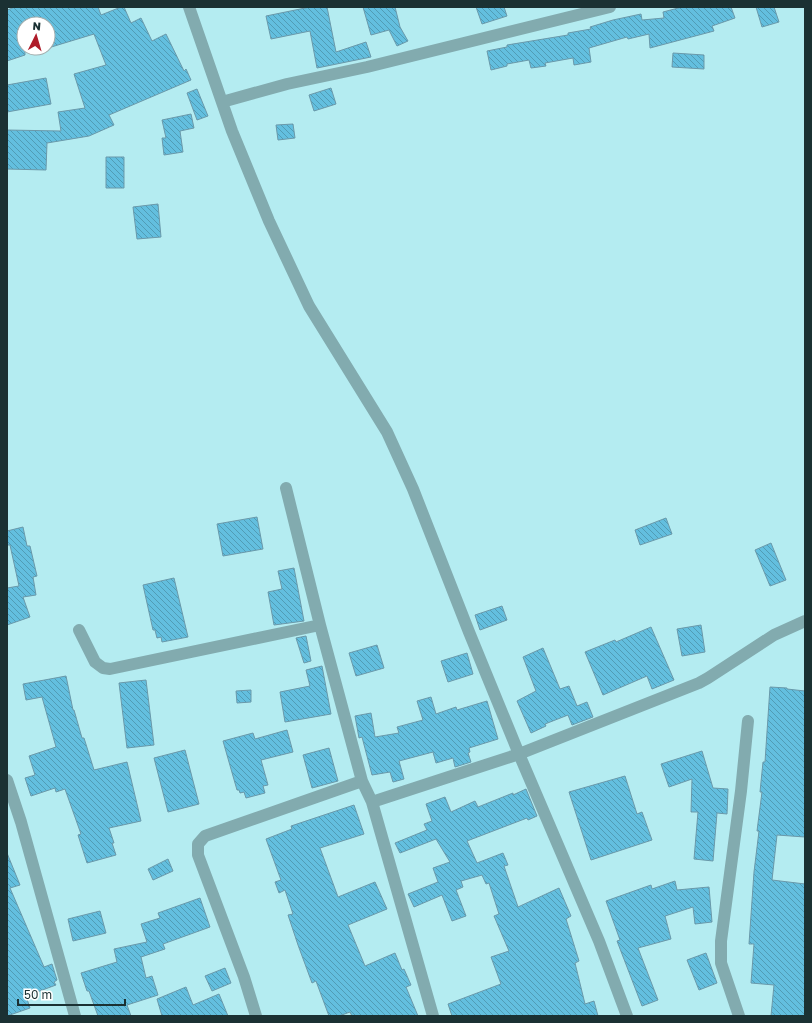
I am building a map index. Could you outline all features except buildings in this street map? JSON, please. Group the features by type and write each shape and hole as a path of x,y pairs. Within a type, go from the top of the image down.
{"street":[{"path":"189,7 232,130 269,221 309,306 387,432 413,489 519,754 599,941 627,1016"},
{"path":"222,102 287,84 367,67 610,7"},
{"path":"286,488 320,625 362,781 372,802 433,1016"},
{"path":"372,802 519,754 699,683 774,635 805,621"},
{"path":"79,630 95,662 103,668 110,669 320,625"},
{"path":"739,1016 721,963 721,941 741,791 748,721"},
{"path":"7,780 21,822 75,1016"},
{"path":"256,1016 244,977 198,855 198,844 205,836 362,781"}]}
